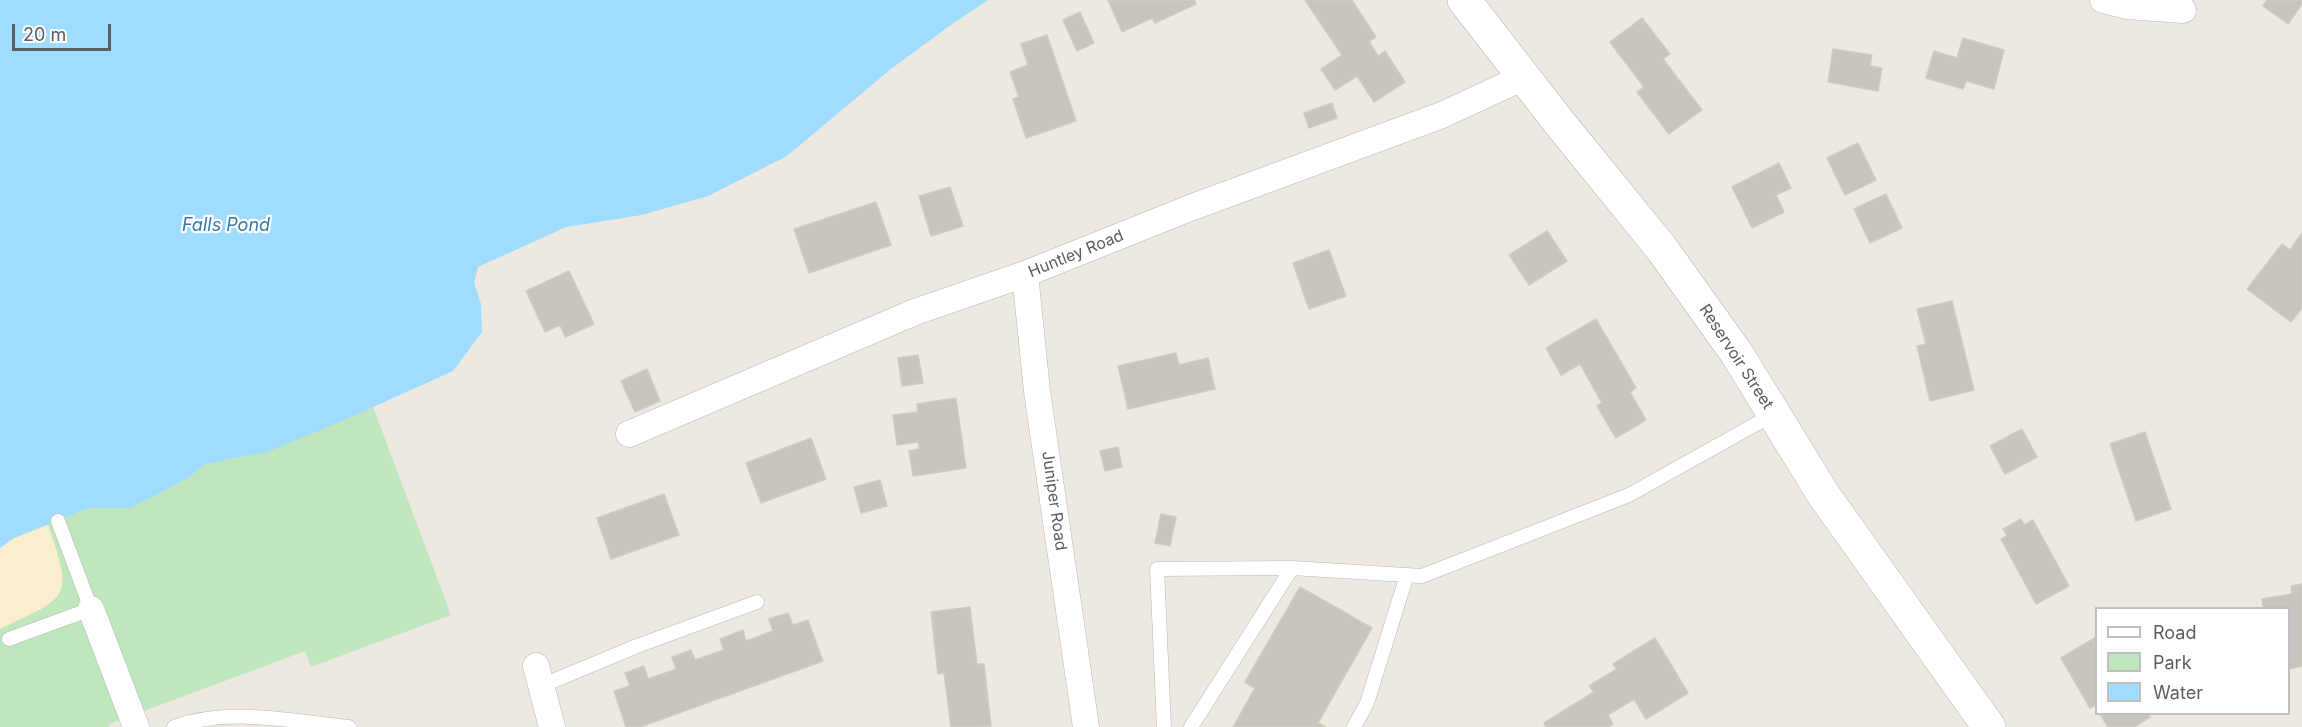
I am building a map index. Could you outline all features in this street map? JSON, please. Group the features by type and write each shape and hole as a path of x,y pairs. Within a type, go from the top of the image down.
{"street":[{"path":"2103,0 2127,6 2182,10"},
{"name":"Reservoir Street","path":"1466,1 1662,249 1737,354 1823,495 1989,727"},
{"name":"Huntley Road","path":"628,434 915,312 1025,274 1190,208 1442,115 1524,77"},
{"name":"Juniper Road","path":"1025,274 1037,391 1086,727"},
{"path":"91,609 136,727"},
{"path":"539,676 552,727"}],"lane":[{"path":"1164,727 1157,569 1292,568 1422,576 1629,495 1774,414"},
{"path":"9,639 91,609 58,521"},
{"path":"1191,727 1292,568"},
{"path":"1354,727 1367,703 1407,575"},
{"path":"539,676 637,646 757,602"},
{"path":"174,727 219,717 251,717 349,727"}],"green space":[{"path":"373,407 451,615 311,667 305,651 109,724 109,727 0,727 0,548 14,538 89,508 131,508 188,478 206,464 238,458 349,418"}],"sand":[{"path":"48,525 61,568 60,593 40,609 0,629 0,548 14,538"}],"water":[{"name":"Falls Pond","path":"0,0 988,0 891,69 787,156 708,196 642,215 566,227 478,267 474,283 481,304 482,332 453,371 267,452 206,464 188,478 131,508 89,508 14,538 0,548"}],"building":[{"path":"1108,0 1194,0 1196,4 1155,23 1152,18 1122,32"},
{"path":"1305,0 1352,0 1376,37 1369,41 1378,56 1385,51 1405,82 1374,102 1357,76 1335,90 1321,69 1342,55"},
{"path":"2267,0 2302,0 2302,4 2288,24 2263,6"},
{"path":"1080,12 1094,43 1077,51 1063,20"},
{"path":"1642,18 1670,54 1663,59 1702,110 1669,134 1637,92 1644,87 1610,42"},
{"path":"1047,35 1076,121 1026,138 1013,99 1019,97 1010,72 1028,65 1021,44"},
{"path":"1963,38 2004,50 1994,89 1966,81 1963,89 1926,78 1934,51 1957,58"},
{"path":"1833,49 1872,55 1870,66 1882,68 1878,91 1828,82"},
{"path":"1332,103 1337,118 1309,128 1304,113"},
{"path":"1858,143 1876,180 1845,195 1827,158"},
{"path":"1779,163 1791,188 1776,195 1784,212 1752,228 1732,187"},
{"path":"950,187 963,226 931,236 919,196"},
{"path":"1886,194 1902,228 1870,243 1854,209"},
{"path":"876,202 891,245 809,273 794,229"},
{"path":"1547,231 1567,261 1529,285 1509,255"},
{"path":"2302,233 2302,308 2291,322 2247,289 2282,244 2290,250"},
{"path":"1329,250 1346,296 1309,309 1293,263"},
{"path":"569,271 594,324 565,337 560,325 545,332 526,291"},
{"path":"1952,301 1974,390 1930,401 1917,346 1926,344 1917,309"},
{"path":"1596,319 1636,388 1630,392 1646,420 1616,438 1597,406 1602,403 1580,364 1561,375 1546,348"},
{"path":"1176,353 1179,365 1208,358 1215,389 1128,409 1118,366"},
{"path":"918,355 923,383 902,386 898,358"},
{"path":"647,369 660,401 635,412 621,381"},
{"path":"956,398 966,468 913,476 909,451 919,449 918,442 897,445 893,415 918,412 917,404"},
{"path":"2022,429 2037,457 2005,474 1990,446"},
{"path":"2145,432 2171,509 2136,521 2110,444"},
{"path":"811,438 826,479 761,503 746,463"},
{"path":"1118,447 1122,467 1105,471 1100,451"},
{"path":"880,480 887,506 861,513 854,487"},
{"path":"664,494 679,535 611,559 597,518"},
{"path":"1161,514 1176,517 1170,546 1155,543"},
{"path":"2021,519 2024,525 2033,520 2069,586 2036,604 2001,539 2007,536 2003,529"},
{"path":"2302,584 2302,666 2290,669 2290,607 2263,607 2262,599 2292,594 2291,586"},
{"path":"1300,587 1372,628 1318,723 1326,727 1233,727 1255,688 1245,682"},
{"path":"970,607 977,664 984,664 991,726 951,727 944,673 938,674 931,612"},
{"path":"788,613 793,625 808,620 823,661 640,727 626,727 614,691 630,686 625,673 644,666 648,679 676,669 672,657 691,650 695,660 724,650 720,639 743,630 746,641 773,631 769,619"},
{"path":"1655,638 1688,693 1646,719 1634,699 1608,715 1613,724 1608,727 1546,727 1544,723 1594,692 1589,686 1617,669 1613,664"},
{"path":"2095,638 2095,705 2090,708 2061,658"},
{"path":"2101,715 2149,715 2150,717 2134,727 2108,727"}]}
